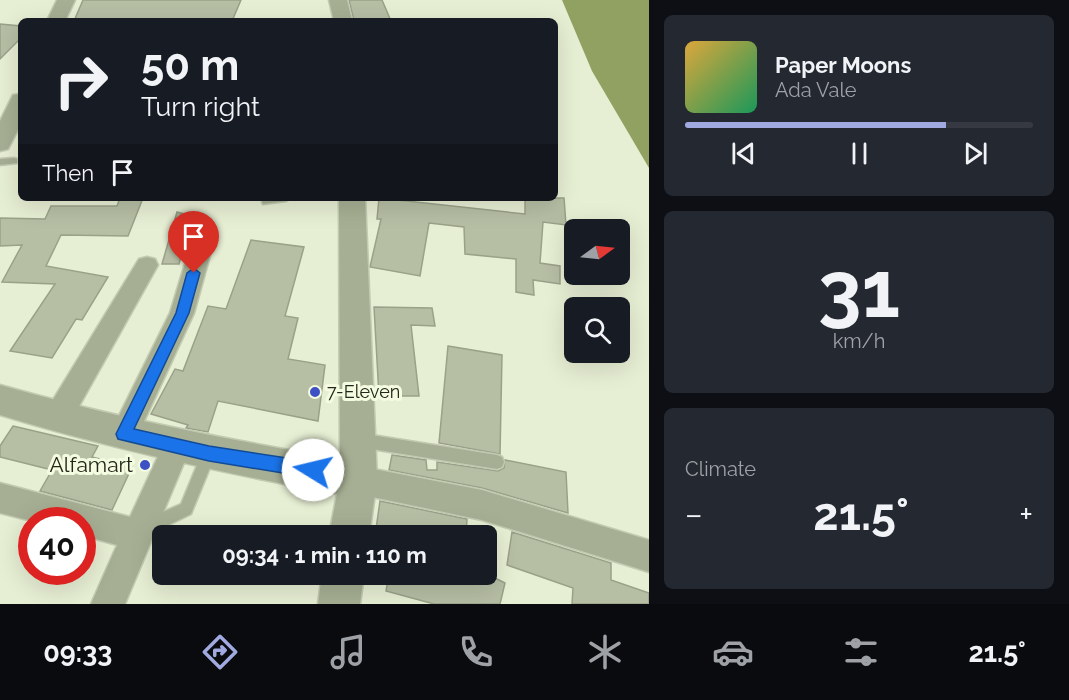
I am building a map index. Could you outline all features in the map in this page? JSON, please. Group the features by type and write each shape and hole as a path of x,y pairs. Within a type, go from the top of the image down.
{"street":[{"path":"57,18 66,0"},
{"path":"338,0 342,18"},
{"path":"7,153 18,111"},
{"path":"351,525 358,480 352,201"},
{"path":"124,434 183,313 205,234"},
{"path":"58,417 147,265"},
{"path":"0,400 58,417 193,450 482,505 649,556"},
{"path":"108,604 141,532 193,450"},
{"path":"0,498 141,532"},
{"path":"339,604 342,585"}],"lane":[{"path":"0,162 7,153"},
{"path":"267,202 272,201"},
{"path":"358,440 497,462"}],"shaded area":[{"path":"562,0 649,0 649,168 592,71"}],"building":[{"path":"83,0 241,0 233,18 75,18"},
{"path":"349,0 382,0 390,18 353,18"},
{"path":"0,24 18,26 18,41 0,59"},
{"path":"558,198 564,198 564,225 543,222 540,263 560,266 560,284 533,280 534,295 516,292 516,259 465,254 464,227 429,223 420,276 370,267 381,219 377,219 379,201 406,201 525,214 525,201 558,201"},
{"path":"119,201 142,201 128,236 61,235 46,266 108,277 82,320 76,319 52,358 10,351 55,284 2,282 22,245 0,246 0,218 45,219 51,206 117,206"},
{"path":"177,212 192,216 179,264 162,264"},
{"path":"251,240 304,247 285,316 298,318 288,359 325,365 318,421 218,401 208,432 186,428 188,425 151,414 175,369 183,371 208,306 226,309"},
{"path":"374,307 432,308 435,326 411,325 419,396 379,396"},
{"path":"448,346 502,355 500,454 439,443"},
{"path":"13,426 98,446 92,457 132,467 112,510 40,491 52,470 0,457 0,446"},
{"path":"392,455 426,460 427,470 437,470 437,462 498,471 504,468 505,460 566,472 568,513 482,488 389,470"},
{"path":"380,501 467,519 467,525 377,525"},
{"path":"512,532 611,563 611,580 649,593 649,604 572,604 573,588 507,565"},
{"path":"497,579 505,583 500,604 434,604 386,591 387,585 497,585"}],"place":[{"name":"7-Eleven","path":"315,392"},
{"name":"Alfamart","path":"145,465"}],"route":[{"path":"194,273 183,313 124,434 209,453 313,470"}]}
